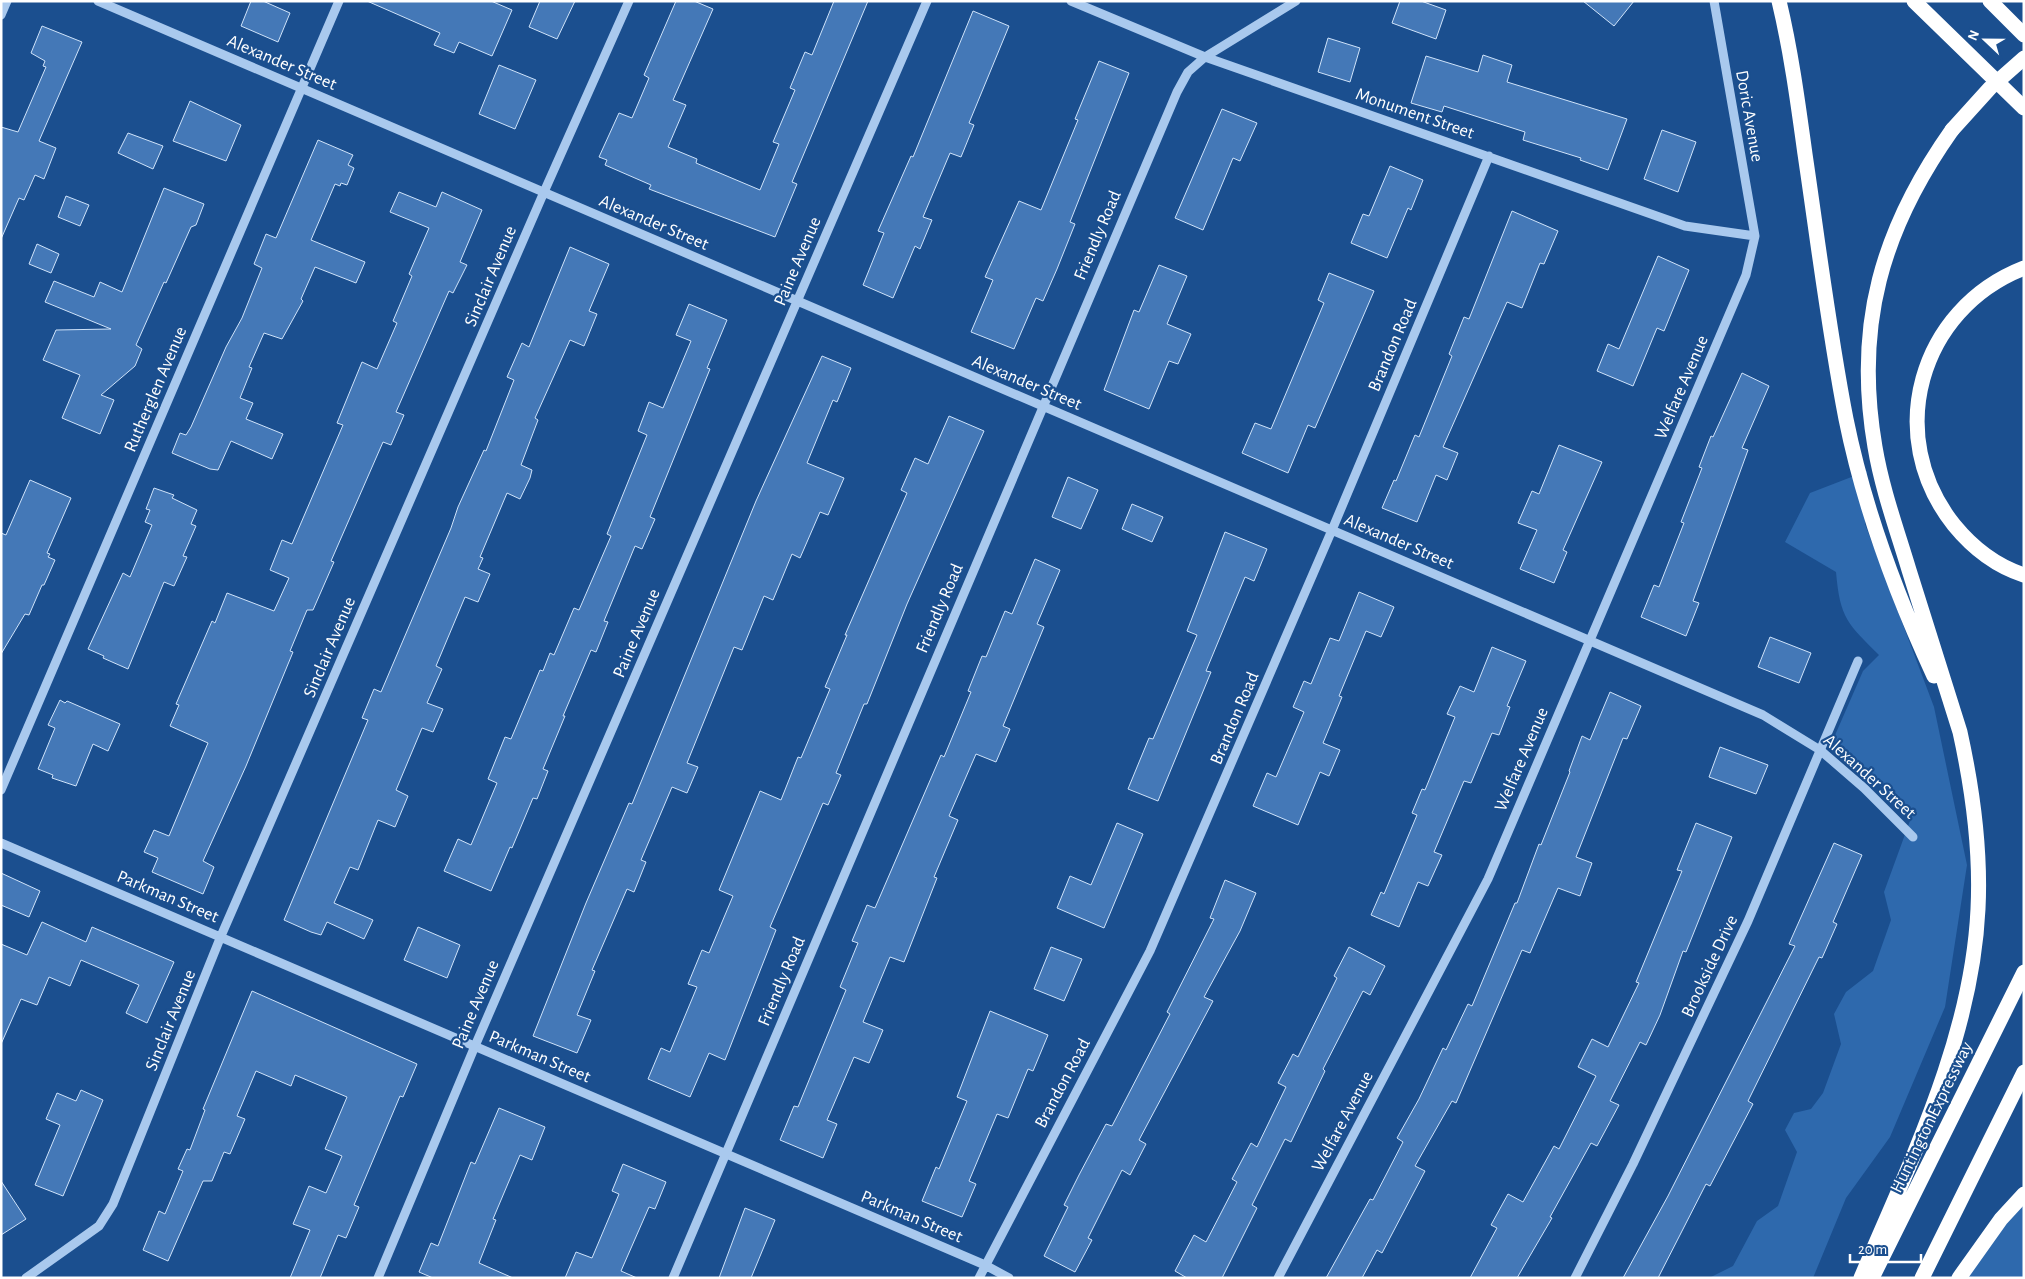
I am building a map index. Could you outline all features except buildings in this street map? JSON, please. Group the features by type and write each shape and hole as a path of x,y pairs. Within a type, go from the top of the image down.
{"highway":[{"path":"1779,1 1796,90 1838,372 1857,467 1870,514 1903,605 1960,732"},
{"path":"1914,1 2024,108"},
{"path":"1990,1 2024,34"},
{"path":"1861,1278 1935,1099 1968,982 1978,910 1978,867 1974,805 1960,732 1884,489 1871,424 1868,369 1872,314 1884,260 1893,233 1918,180 1952,130 1990,88 2024,58"},
{"path":"2024,268 1985,287 1966,304 1938,340 1922,382 1917,429 1926,475 1946,515 1960,532 1989,558 2024,575"},
{"name":"Huntington Expressway","path":"1872,1278 2024,972"},
{"path":"1922,1278 2024,1072"},
{"path":"1959,1278 2001,1219 2024,1194"}],"street":[{"path":"1,15 7,1"},
{"name":"Alexander Street","path":"98,1 1763,715 1820,750 1864,788 1913,837"},
{"name":"Rutherglen Avenue","path":"1,790 339,1"},
{"name":"Sinclair Avenue","path":"26,1278 99,1226 114,1204 221,936 544,192 630,1"},
{"name":"Paine Avenue","path":"378,1278 475,1046 927,1"},
{"name":"Monument Street","path":"1071,1 1204,57 1685,226 1755,236"},
{"name":"Friendly Road","path":"673,1278 1177,92 1188,72 1204,57 1296,1"},
{"name":"Doric Avenue","path":"1714,1 1755,236"},
{"name":"Brandon Road","path":"979,1278 1150,952 1332,530 1489,156"},
{"name":"Welfare Avenue","path":"1278,1278 1488,879 1746,275 1755,236"},
{"name":"Brookside Drive","path":"1575,1278 1633,1164 1748,921 1858,661"},
{"name":"Parkman Street","path":"1,843 726,1153 985,1265 1009,1278"}],"shaded area":[{"path":"1867,471 1865,524 1934,707 1967,865 1945,1007 1890,1137 1846,1198 1813,1278 1709,1278 1733,1266 1757,1221 1778,1206 1797,1152 1785,1130 1794,1113 1811,1109 1823,1093 1841,1044 1834,1014 1846,992 1873,971 1891,920 1884,892 1911,818 1874,779 1829,749 1863,671 1879,655 1847,620 1840,600 1836,572 1785,542 1810,493"},
{"path":"2024,1200 2024,1278 1964,1278"}]}
